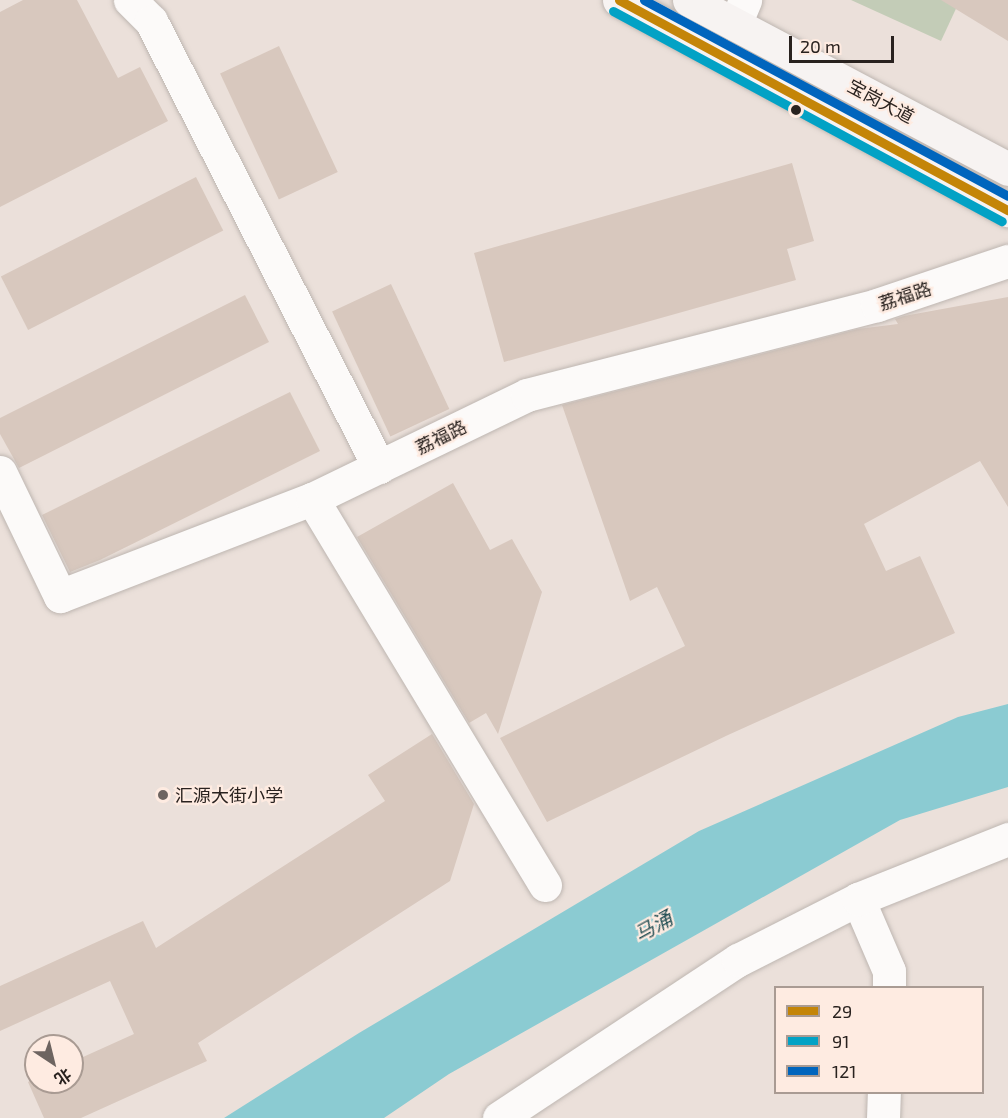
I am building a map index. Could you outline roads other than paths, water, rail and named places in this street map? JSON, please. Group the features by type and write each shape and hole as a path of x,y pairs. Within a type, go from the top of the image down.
{"main road":[{"name":"宝岗大道","path":"619,0 1008,210"},
{"name":"宝岗大道","path":"689,0 740,12 1008,169"}],"street":[{"path":"130,0 151,21 380,467"},
{"name":"荔福路","path":"0,472 60,597 312,499 528,395 877,305 1008,261"},
{"path":"312,499 545,885"},
{"path":"499,1118 738,960 858,899 1008,839"},
{"path":"858,899 889,971 889,986"},
{"path":"883,1118 884,1094"}],"water":[{"name":"马涌","path":"1008,704 1008,787 900,820 449,1074 384,1118 224,1118 359,1033 699,831 958,717"}],"place":[{"name":"汇源大街小学","path":"163,795"}]}
